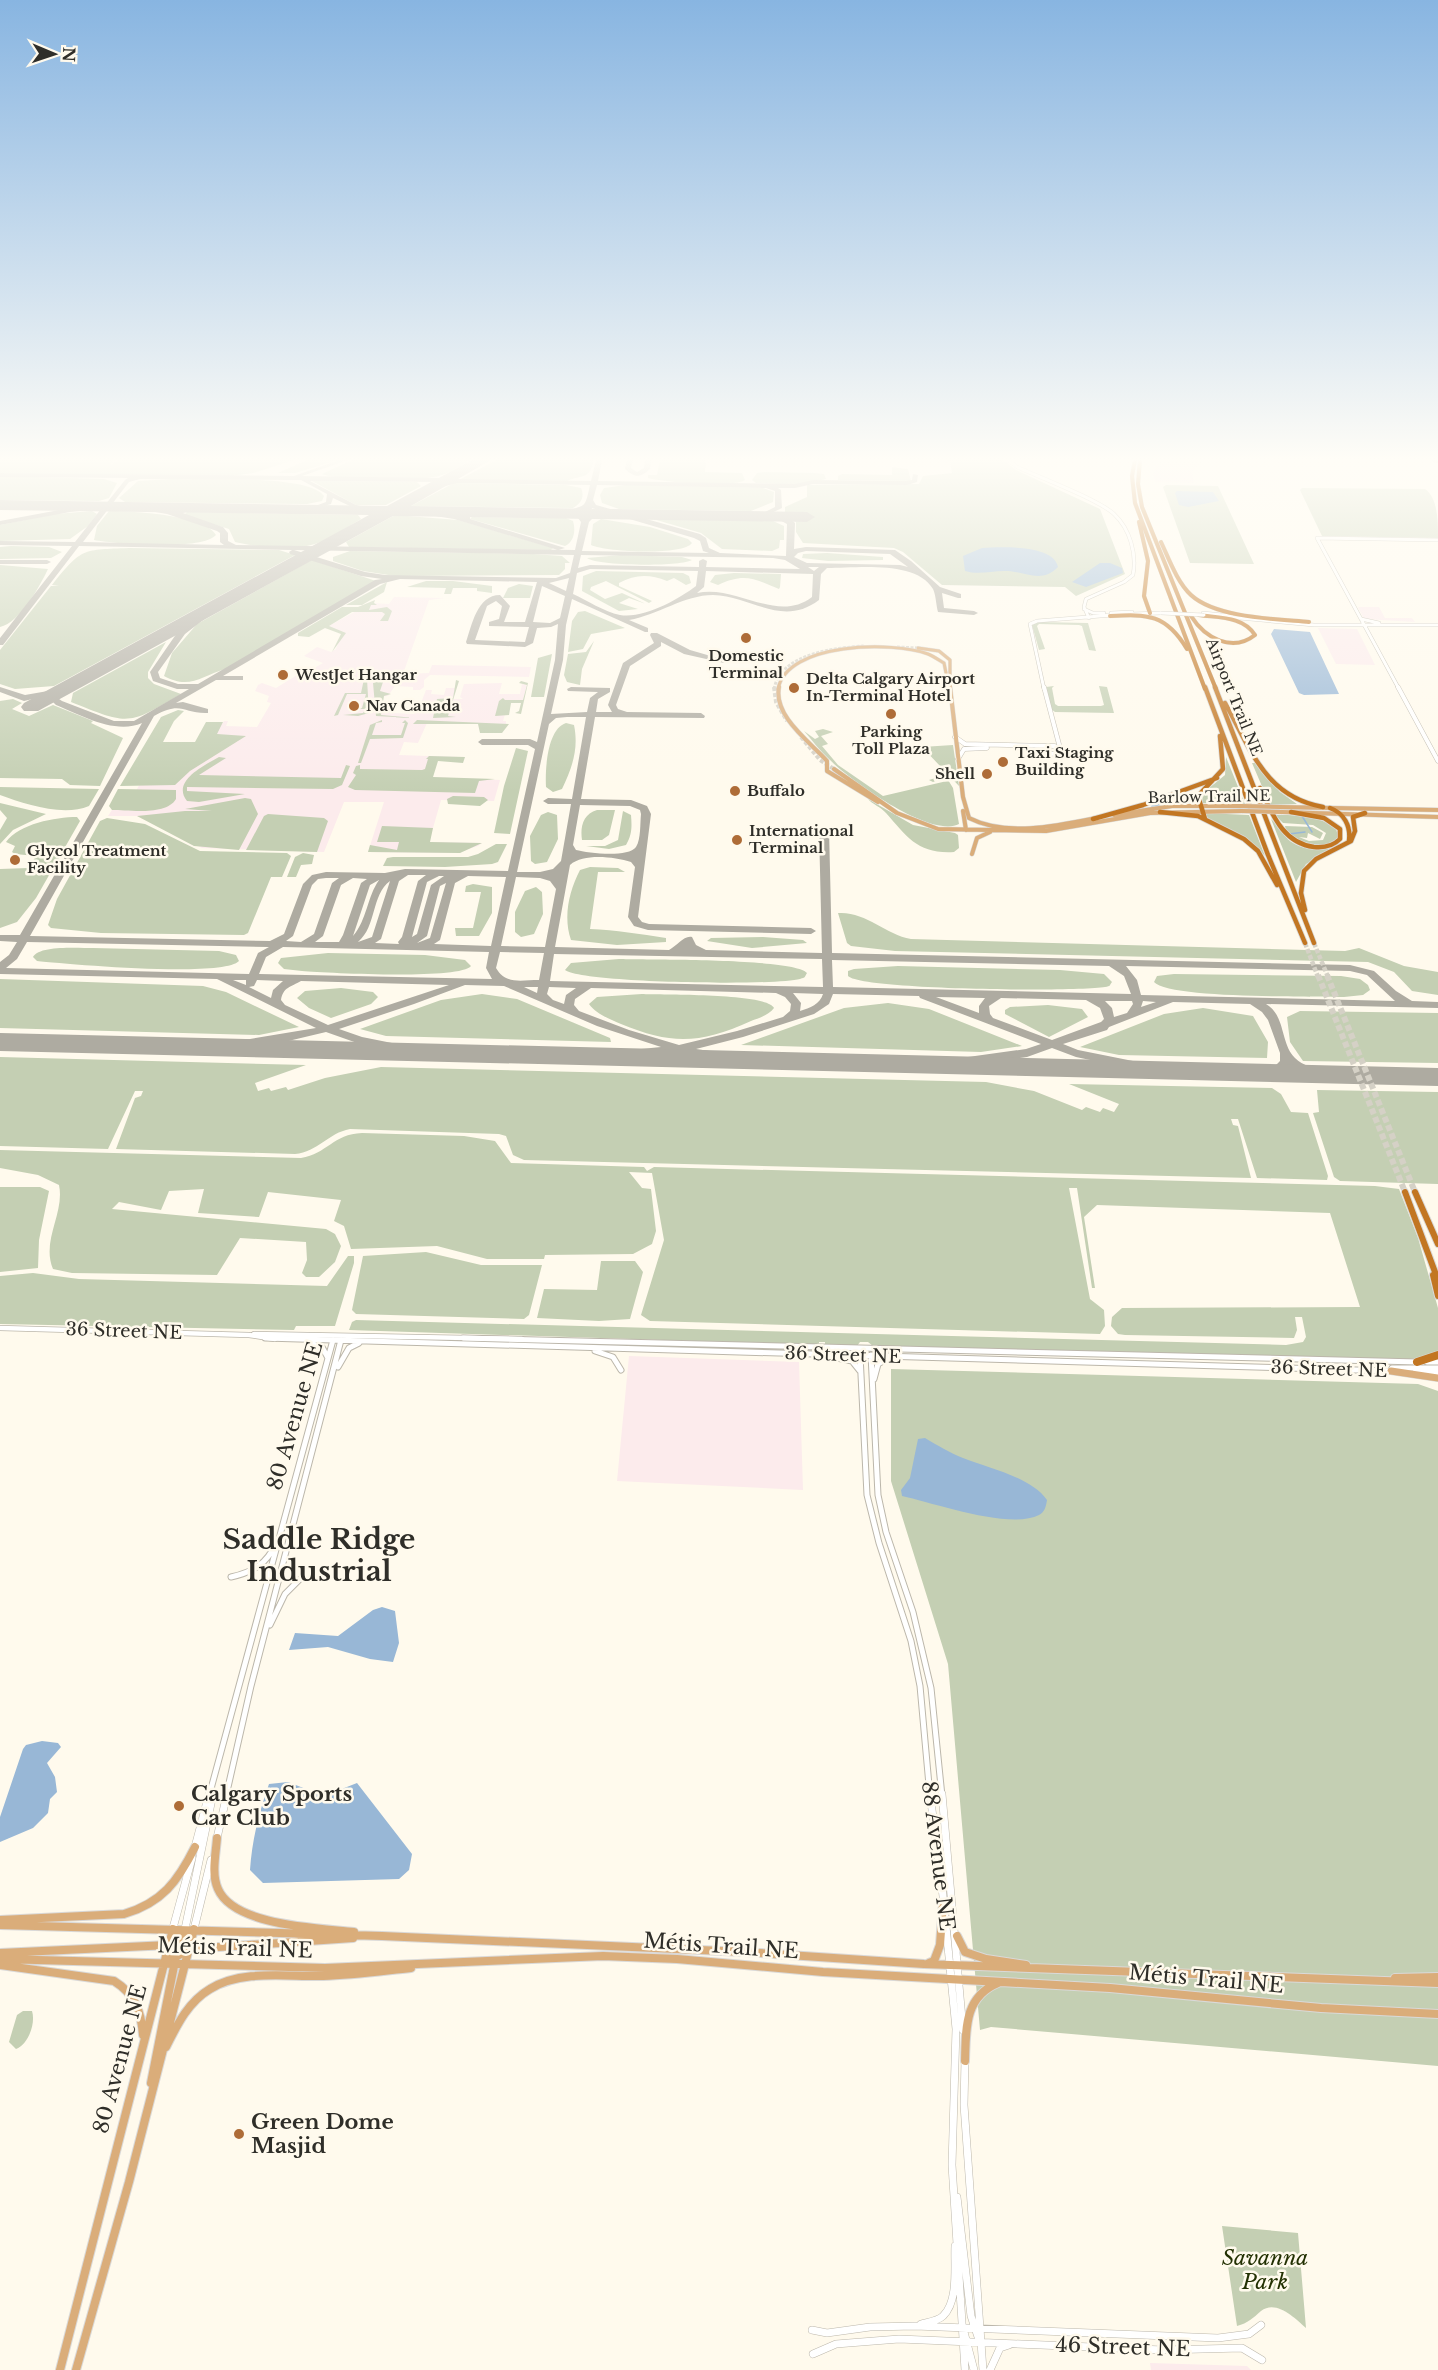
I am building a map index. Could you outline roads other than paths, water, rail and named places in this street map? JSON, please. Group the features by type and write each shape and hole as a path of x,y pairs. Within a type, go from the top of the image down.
{"highway":[{"path":"1135,612 1142,609 1147,571"},
{"name":"Airport Trail NE","path":"1162,571 1284,895 1305,943"},
{"name":"Airport Trail NE","path":"1169,571 1244,755 1314,944"},
{"path":"1175,571 1193,597 1223,609 1309,622"},
{"path":"1172,578 1193,621 1204,634 1234,643 1247,641 1255,635 1252,629 1242,623 1204,614 1191,614"},
{"path":"1144,600 1149,612"},
{"path":"1110,615 1147,616 1166,620 1178,633 1199,670"},
{"path":"1214,684 1251,750 1280,788 1299,802 1323,807"},
{"path":"1205,819 1200,808 1199,794 1224,771 1225,761 1214,709"},
{"path":"1244,755 1278,825 1288,838 1305,846 1319,847 1335,844 1340,839 1340,829 1330,820 1291,812"},
{"path":"1093,819 1143,805 1216,778"},
{"path":"1330,808 1339,812 1350,828 1347,844"},
{"path":"1160,812 1205,819 1251,844 1284,895"},
{"path":"1311,934 1299,884 1302,872 1308,865 1347,844 1355,834 1353,817 1365,813"},
{"path":"1405,1192 1438,1280"},
{"path":"1415,1192 1437,1242"},
{"path":"1427,1251 1438,1296"},
{"path":"1417,1362 1438,1355"}],"main road":[{"path":"862,648 905,649 936,656 945,664 955,737 963,797 964,829 922,826 827,771 827,761 781,707 776,694 777,684 789,669 810,657 831,651 862,648"},
{"path":"918,648 939,651 949,657 949,683"},
{"path":"834,769 898,813"},
{"name":"Barlow Trail NE","path":"963,797 967,814 974,822 1014,829 1055,826 1152,808 1323,807 1438,814"},
{"name":"Barlow Trail NE","path":"964,829 1054,830 1160,812 1200,808"},
{"name":"Barlow Trail NE","path":"1281,809 1291,812 1438,814"},
{"path":"965,854 971,851 977,838 986,833 1014,829"},
{"path":"972,854 974,845"},
{"path":"1391,1371 1438,1378"},
{"path":"217,1838 215,1876 219,1892 238,1911 278,1920 382,1936"},
{"path":"0,1923 124,1914 140,1910 167,1894 178,1881 195,1847"},
{"path":"924,1964 934,1961 937,1956 944,1903"},
{"name":"Métis Trail NE","path":"0,1923 173,1929 185,1932"},
{"name":"80 Avenue NE","path":"60,2370 143,2042 172,1943 173,1929"},
{"path":"0,1953 172,1943 185,1932 194,1929"},
{"name":"Métis Trail NE","path":"194,1929 745,1952 924,1964 1438,1983"},
{"name":"80 Avenue NE","path":"76,2370 140,2139 194,1929"},
{"path":"175,1960 187,1950 382,1936"},
{"path":"957,1936 960,1947 971,1954 1051,1969"},
{"path":"140,2139 175,1960 172,1943"},
{"name":"Métis Trail NE","path":"0,1959 164,1964 175,1960 185,1964 325,1968 634,1958 1110,1988 1320,2008 1438,2013"},
{"path":"159,2065 177,2022 187,2007 201,1993 218,1984 249,1977 326,1976 469,1962"},
{"path":"0,1965 114,1980 128,1988 139,2006 143,2042"},
{"path":"1369,1980 1438,1977"},
{"path":"965,2061 967,2021 975,1996 988,1987 1005,1982"}],"street":[{"path":"1088,617 1084,609 1085,601 1089,597 1124,582 1133,575 1132,571"},
{"path":"1334,571 1438,761"},
{"path":"1084,609 1093,613 1110,615 1160,612 1348,624 1367,632"},
{"path":"958,759 964,749 1030,747 1061,754 1063,751 1056,738 1030,625 1034,621 1149,612"},
{"path":"1160,612 1191,614"},
{"path":"1204,614 1285,623 1438,625"},
{"path":"1348,624 1359,617"},
{"path":"1359,617 1377,625"},
{"path":"1367,632 1377,625"},
{"path":"955,737 965,744 1060,748"},
{"path":"1047,751 1056,738"},
{"path":"988,748 1019,745"},
{"name":"36 Street NE","path":"0,1328 249,1335 333,1341"},
{"name":"36 Street NE","path":"249,1335 270,1332 340,1338 860,1353 1438,1362"},
{"name":"36 Street NE","path":"340,1338 366,1342 817,1355 860,1353"},
{"name":"80 Avenue NE","path":"173,1929 328,1358 333,1341 340,1338"},
{"name":"80 Avenue NE","path":"194,1929 264,1638 334,1374 340,1338"},
{"path":"297,1340 322,1347 328,1358"},
{"path":"334,1374 349,1348 366,1342"},
{"path":"571,1347 608,1354 616,1360 621,1370"},
{"name":"88 Avenue NE","path":"860,1353 867,1495 879,1543 911,1641 920,1686 930,1799 944,1903 956,1965"},
{"name":"36 Street NE","path":"870,1353 890,1357 1438,1373"},
{"name":"88 Avenue NE","path":"870,1353 878,1495 886,1532 913,1612 931,1688 957,1936 956,2081 952,2165 962,2326 966,2341"},
{"path":"817,1355 852,1361 861,1373"},
{"path":"872,1391 876,1368 890,1357"},
{"path":"1198,1358 1200,1365"},
{"path":"1323,1369 1438,1368"},
{"path":"231,1577 250,1572 266,1563 284,1524"},
{"path":"264,1638 282,1598 299,1580"},
{"path":"187,1950 185,1932 210,1816 216,1776"},
{"name":"88 Avenue NE","path":"956,1979 965,2061 964,2104 976,2327 981,2342 983,2370"},
{"path":"952,2165 976,2327"},
{"path":"915,2326 936,2320 948,2310 956,2225"},
{"name":"46 Street NE","path":"812,2330 827,2333 870,2327 962,2326 1218,2338 1249,2334 1261,2325"},
{"name":"46 Street NE","path":"813,2354 832,2345 871,2340 966,2341 1163,2349 1242,2348 1262,2360"},
{"path":"965,2370 966,2341"},
{"path":"966,2341 974,2370"},
{"path":"990,2370 1000,2348 1014,2343"}],"water":[{"path":"965,571 1054,571 1038,576 1011,571 980,573"},
{"path":"1089,571 1123,571 1123,573 1086,587 1072,582"},
{"path":"1274,629 1310,632 1339,694 1304,695 1299,693 1271,634"},
{"path":"925,1438 958,1456 1031,1485 1047,1500 1044,1511 1026,1519 991,1517 902,1496 901,1490 910,1478 918,1439"},
{"path":"382,1607 395,1611 399,1643 393,1662 370,1659 328,1647 289,1650 295,1633 338,1636 373,1610"},
{"path":"42,1741 58,1743 61,1747 47,1763 55,1777 57,1792 50,1799 48,1813 33,1828 0,1842 0,1817 23,1749 26,1745"},
{"path":"288,1782 324,1796 357,1783 412,1854 409,1870 399,1879 263,1883 250,1870 259,1816 269,1784"}],"waterway":[{"path":"1152,806 1174,802"},
{"path":"1302,816 1312,832"},
{"path":"1289,834 1305,832"}],"tunnel":[{"path":"774,689 787,667 798,660 839,648 864,646"},
{"path":"897,647 918,648"},
{"path":"774,689 776,702 787,721"},
{"path":"801,737 820,760 834,769"},
{"path":"1305,943 1318,977"},
{"path":"1314,943 1328,977"},
{"path":"1318,975 1405,1192"},
{"path":"1327,975 1415,1192"}],"place":[{"name":"Domestic Terminal","path":"746,638"},
{"name":"WestJet Hangar","path":"283,675"},
{"name":"Delta Calgary Airport In-Terminal Hotel","path":"794,688"},
{"name":"Nav Canada","path":"354,706"},
{"name":"Parking Toll Plaza","path":"891,714"},
{"name":"Taxi Staging Building","path":"1003,762"},
{"name":"Shell","path":"987,774"},
{"name":"Buffalo","path":"735,791"},
{"name":"International Terminal","path":"737,840"},
{"name":"Glycol Treatment Facility","path":"15,860"},
{"name":"Calgary Sports Car Club","path":"179,1806"},
{"name":"Green Dome Masjid","path":"239,2134"}],"district":[{"name":"Saddle Ridge Industrial","path":"319,1555"}],"park label":[{"name":"Savanna Park","path":"1265,2270"}]}
